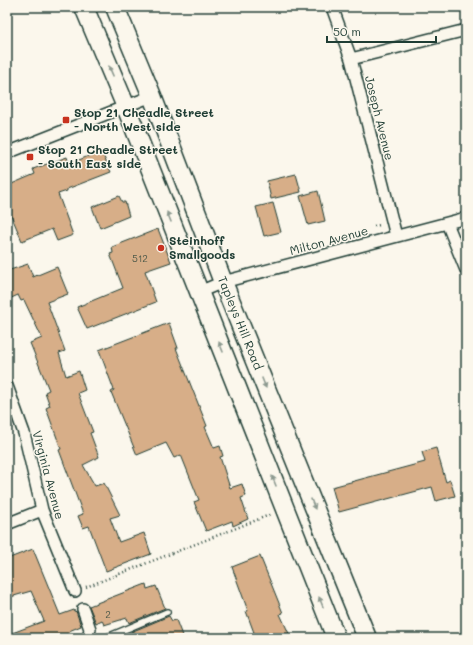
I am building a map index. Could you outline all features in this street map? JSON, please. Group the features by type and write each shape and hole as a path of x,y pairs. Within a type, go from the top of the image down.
{"main road":[{"path":"84,7 126,107 336,638"},
{"name":"Tapleys Hill Road","path":"115,7 152,96 223,282 367,638"}],"street":[{"name":"Joseph Avenue","path":"332,7 351,58 396,236"},
{"path":"351,58 466,30"},
{"path":"7,152 152,96"},
{"name":"Milton Avenue","path":"199,292 223,282 466,218"},
{"path":"447,223 466,270"},
{"name":"Virginia Avenue","path":"7,386 24,433 42,510 75,591"},
{"path":"7,524 42,510"},
{"path":"83,609 90,629 88,638"}],"lane":[{"path":"105,638 167,612"}],"path":[{"path":"75,591 275,513"}],"building":[{"path":"101,151 111,172 58,194 73,235 57,241 52,229 22,241 11,215 7,217 7,186 35,174 33,169 67,157 69,164"},
{"path":"296,174 301,192 271,199 267,181"},
{"path":"318,191 325,221 308,225 300,196"},
{"path":"119,196 122,202 125,202 129,216 100,228 92,207"},
{"path":"273,203 281,232 264,236 256,207"},
{"path":"158,229 171,262 145,271 156,302 87,329 77,307 123,288 110,254 113,253 112,247"},
{"path":"28,264 33,277 57,267 68,294 47,302 65,351 59,353 66,376 79,371 85,390 78,393 93,432 90,433 99,457 83,465 95,486 104,483 120,515 110,518 119,542 144,533 151,554 106,571 89,526 83,528 78,516 83,514 59,450 61,449 46,408 50,406 45,392 49,390 30,343 42,338 24,300 21,301 18,295 7,300 7,271"},
{"path":"169,323 178,348 176,348 207,426 205,427 214,448 220,446 223,456 220,457 230,488 242,484 246,496 241,498 248,519 233,526 232,521 206,531 194,502 199,500 181,455 174,458 166,443 137,455 111,392 114,390 99,350"},
{"path":"436,448 446,482 450,480 455,496 436,501 432,487 339,512 332,487 425,462 422,452"},
{"path":"33,549 60,615 74,610 75,612 76,611 81,626 69,631 71,638 7,638 7,635 44,621 31,591 7,598 7,559"},
{"path":"260,556 283,613 280,614 291,638 256,638 232,567"},
{"path":"146,584 147,589 156,586 165,608 129,623 127,618 104,625 102,620 96,623 89,606"},
{"path":"169,616 172,621 176,620 183,638 132,638 131,632"}],"place":[{"name":"Stop 21 Cheadle Street - North West side","path":"66,120"},
{"name":"Stop 21 Cheadle Street - South East side","path":"30,157"},
{"name":"Steinhoff Smallgoods","path":"161,248"}]}
